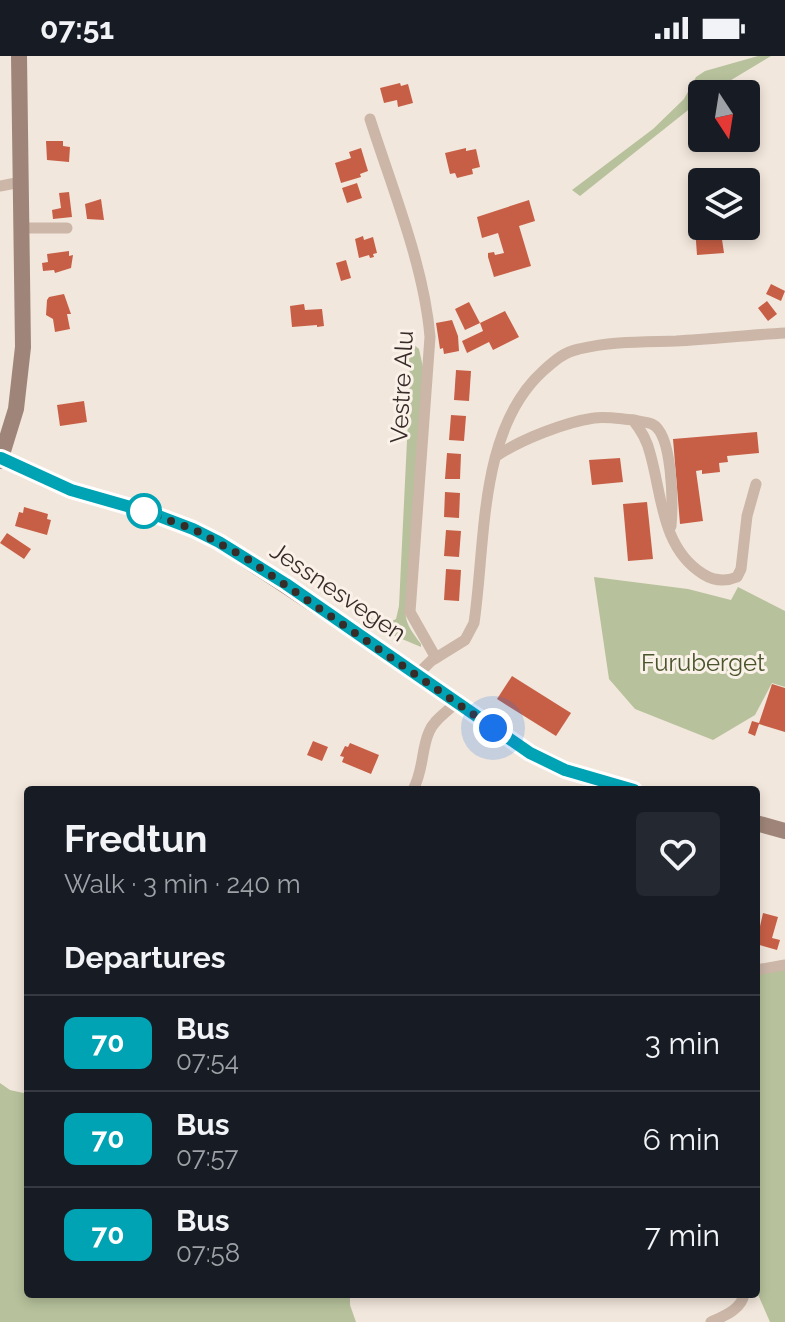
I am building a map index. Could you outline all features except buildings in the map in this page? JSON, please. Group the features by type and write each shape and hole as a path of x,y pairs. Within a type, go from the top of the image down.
{"main road":[{"path":"1,459 12,427 22,367 19,56"},
{"name":"Jessnesvegen","path":"1,459 60,486 148,512 219,542 548,763 619,786"},
{"path":"760,824 785,831"}],"street":[{"name":"Vestre Alu","path":"370,119 428,314 430,337 410,612 436,658"},
{"path":"0,186 21,182"},
{"path":"22,228 67,228"},
{"path":"417,675 423,666 465,640 474,623 488,494 505,426 515,404 537,377 560,356 578,349 621,342 785,333"},
{"path":"498,455 513,445 597,417 653,424 664,437 673,509 671,535"},
{"path":"633,420 643,433 650,453 671,535 693,568 711,579 722,581 737,577 743,560 747,516 756,484"},
{"path":"415,786 423,766 427,735 456,702"},
{"path":"760,969 785,965"},
{"path":"711,1322 728,1313 743,1298"}],"green space":[{"path":"758,56 771,56 731,80 694,80 705,71"},
{"path":"688,92 688,110 580,196 572,190 653,129"},
{"path":"408,340 419,349 423,367 405,613 421,647 383,631 366,619 367,616 384,625 396,619 399,606 410,378"},
{"name":"Furuberget","path":"594,577 688,589 731,600 738,587 785,611 785,687 772,683 755,715 713,740 635,709 609,679"},
{"path":"785,968 785,1322 770,1322 760,1298 760,972"},
{"path":"0,1083 10,1090 24,1093 24,1298 350,1298 356,1322 0,1322"}],"bus line":[{"name":"70","path":"1,458 50,482 148,512 219,542 286,584 530,753 565,770 619,786"}],"route":[{"path":"144,511 193,529 246,558 493,728"}]}
